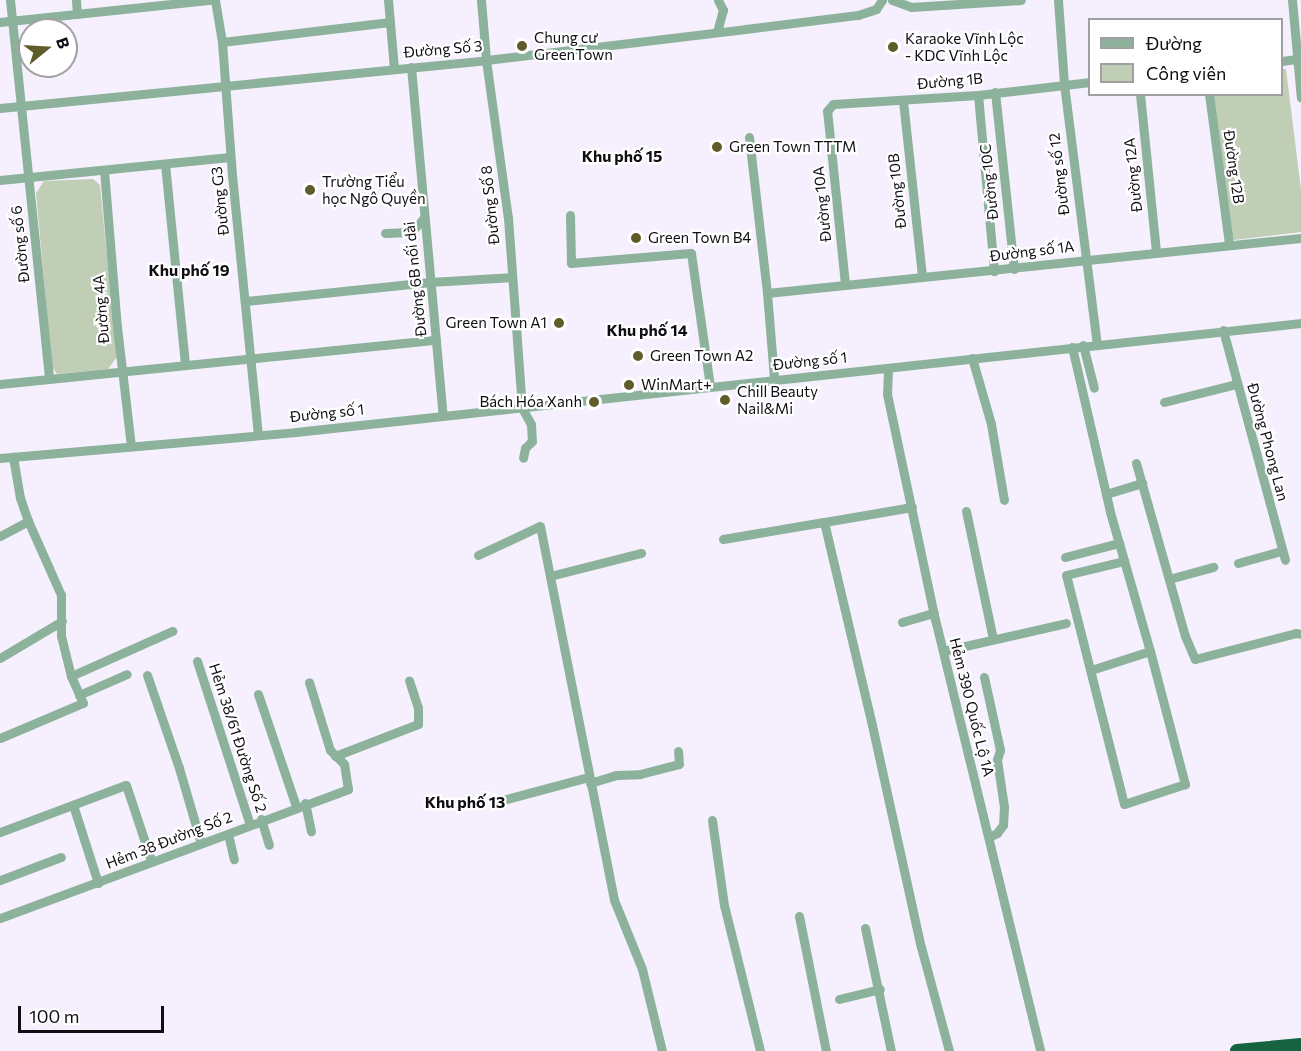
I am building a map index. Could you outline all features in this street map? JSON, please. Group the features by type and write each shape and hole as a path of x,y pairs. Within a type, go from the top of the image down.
{"highway":[{"path":"1237,1051 1301,1045"}],"street":[{"name":"Đường số 6","path":"10,0 50,379"},
{"path":"76,0 77,14"},
{"path":"0,22 142,4 213,0"},
{"name":"Đường G3","path":"213,0 222,42 230,157 258,434"},
{"path":"388,0 394,68"},
{"name":"Đường Số 8","path":"481,0 486,60 508,218 522,408 531,424 532,441 525,448 522,458"},
{"path":"717,32 723,10 718,0"},
{"name":"Đường Số 3","path":"0,108 225,88 394,68 486,60 858,15 876,9 882,0"},
{"path":"892,0 911,7 1021,0"},
{"name":"Đường số 12","path":"1058,0 1064,84 1084,259 1097,344"},
{"path":"1292,0 1301,98"},
{"path":"222,42 390,22"},
{"path":"1283,61 1297,59"},
{"name":"Đường 6B nối dài","path":"411,67 443,416"},
{"name":"Đường 1B","path":"829,122 827,111 833,104 978,95 1088,82"},
{"name":"Đường 10C","path":"995,92 1014,269"},
{"path":"978,95 994,271"},
{"name":"Đường 12A","path":"1140,96 1156,252"},
{"name":"Đường 12B","path":"1209,96 1229,244"},
{"name":"Đường 10B","path":"903,101 922,278"},
{"name":"Đường 10A","path":"829,122 845,284"},
{"path":"748,137 767,293 774,380"},
{"path":"0,180 230,157"},
{"path":"165,164 184,365"},
{"name":"Đường 4A","path":"104,170 131,446"},
{"path":"570,215 571,262 691,253 711,387"},
{"path":"385,232 411,232 424,218"},
{"name":"Đường số 1A","path":"767,293 1301,238"},
{"path":"246,301 430,282 512,278"},
{"name":"Đường số 1","path":"0,458 522,408 1301,323"},
{"name":"Đường Phong Lan","path":"1223,330 1285,560"},
{"path":"0,384 436,340"},
{"path":"1083,345 1094,388"},
{"path":"1072,347 1106,494 1185,784 1124,804 1066,575 1124,561"},
{"path":"972,358 991,424 1004,500"},
{"name":"Hẻm 390 Quốc Lộ 1A","path":"888,368 887,394 934,613 1040,1051"},
{"path":"1164,402 1237,384"},
{"path":"0,738 83,703 71,676 61,636 61,595 20,498 13,457"},
{"path":"1136,463 1185,636 1196,659 1296,633 1301,634"},
{"path":"1106,494 1142,483"},
{"path":"723,540 912,507"},
{"path":"966,512 993,639"},
{"path":"0,536 28,521"},
{"path":"824,522 918,935 949,1051"},
{"path":"478,555 540,526 614,900 642,969 662,1051"},
{"path":"1065,557 1119,543"},
{"path":"1238,563 1281,550"},
{"path":"550,576 641,553"},
{"path":"1169,579 1213,567"},
{"path":"902,622 934,613"},
{"path":"0,658 62,621"},
{"path":"943,651 1066,623"},
{"path":"71,676 171,631"},
{"path":"1090,670 1150,651"},
{"name":"Hẻm 38/61 Đường Số 2","path":"197,661 250,825"},
{"path":"79,694 127,674"},
{"path":"147,675 179,768 201,843"},
{"path":"984,677 1000,750 997,760 1004,807 1003,825 997,833 988,837"},
{"path":"309,682 335,756 418,724 418,708 409,680"},
{"path":"258,694 311,831"},
{"path":"503,800 589,780 616,775 640,774 679,764 678,751"},
{"name":"Hẻm 38 Đường Số 2","path":"0,918 98,883 151,860 228,834 300,804 348,789 344,764 335,756"},
{"path":"0,832 126,785 151,860"},
{"path":"73,805 98,883"},
{"path":"261,819 269,846"},
{"path":"712,820 724,905 760,1051"},
{"path":"228,834 234,859"},
{"path":"0,880 62,857"},
{"path":"799,916 826,1051"},
{"path":"865,928 880,989 891,1051"},
{"path":"838,999 880,989"}],"green space":[{"path":"1283,69 1286,69 1301,190 1301,232 1234,240 1231,233 1213,96 1283,96"},
{"path":"93,179 100,185 117,357 108,369 57,374 52,367 36,193 44,181"}],"place":[{"name":"Chung cư GreenTown","path":"522,46"},
{"name":"Karaoke Vĩnh Lộc - KDC Vĩnh Lộc","path":"893,47"},
{"name":"Green Town TTTM","path":"717,147"},
{"name":"Trường Tiểu học Ngô Quyền","path":"310,190"},
{"name":"Green Town B4","path":"636,238"},
{"name":"Green Town A1","path":"559,323"},
{"name":"Green Town A2","path":"638,356"},
{"name":"WinMart+","path":"629,385"},
{"name":"Chill Beauty Nail&Mi","path":"725,400"},
{"name":"Bách Hóa Xanh","path":"594,402"}],"district":[{"name":"Khu phố 15","path":"622,156"},
{"name":"Khu phố 19","path":"189,270"},
{"name":"Khu phố 14","path":"647,330"},
{"name":"Khu phố 13","path":"465,802"}]}
